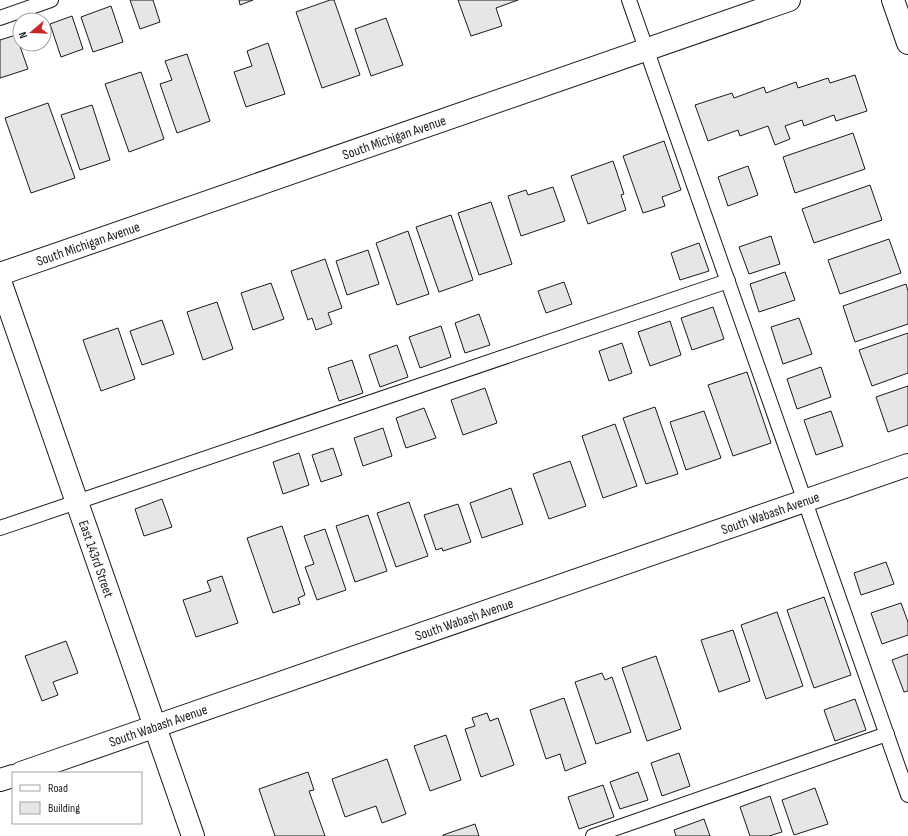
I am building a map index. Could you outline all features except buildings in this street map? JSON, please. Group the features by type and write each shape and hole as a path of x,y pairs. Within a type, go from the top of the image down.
{"street":[{"name":"South Michigan Avenue","path":"0,274 789,0"},
{"path":"893,0 908,43"},
{"name":"East 143rd Street","path":"0,281 193,836"},
{"name":"South Wabash Avenue","path":"24,772 908,465"},
{"path":"0,780 12,776"}],"lane":[{"path":"0,18 51,0"},
{"path":"629,0 908,794"},
{"path":"0,528 728,281"},
{"path":"593,836 887,734"}]}
